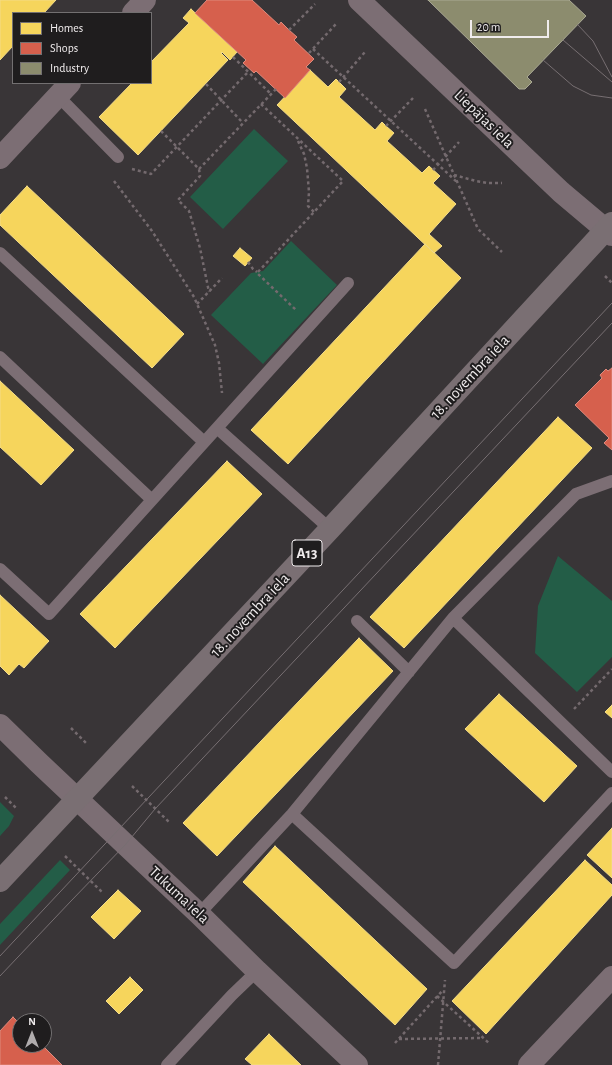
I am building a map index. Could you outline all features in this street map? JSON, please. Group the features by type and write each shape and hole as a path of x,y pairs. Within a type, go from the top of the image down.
{"main road":[{"name":"18. novembra iela","path":"0,881 610,229"}],"street":[{"path":"134,12 145,0"},
{"name":"Liepājas iela","path":"359,0 560,192 610,229"},
{"path":"0,158 64,89"},
{"name":"Tukuma iela","path":"0,726 357,1065"},
{"path":"529,1065 612,977"}],"lane":[{"path":"64,89 118,157"},
{"path":"0,254 204,442"},
{"path":"0,568 49,614 348,283"},
{"path":"0,357 152,500"},
{"path":"221,423 330,529"},
{"path":"199,914 292,814 453,618 576,494 612,480"},
{"path":"453,618 612,772"},
{"path":"357,621 409,672"},
{"path":"292,814 454,963 612,793"},
{"path":"167,1065 232,995 257,971"}],"path":[{"path":"289,30 315,4"},
{"path":"309,53 336,24"},
{"path":"313,48 458,183"},
{"path":"339,82 365,52"},
{"path":"233,57 271,94"},
{"path":"128,167 150,174 248,72"},
{"path":"206,84 243,123"},
{"path":"199,169 276,89"},
{"path":"386,126 413,98"},
{"path":"257,272 343,182 261,104"},
{"path":"425,110 478,229 502,252"},
{"path":"161,131 199,169 200,176 178,200 189,211 200,248 209,292"},
{"path":"298,138 307,168 308,206 314,212"},
{"path":"433,170 459,142"},
{"path":"454,174 476,182 502,183"},
{"path":"114,181 152,230 197,304 215,345 219,363 221,423"},
{"path":"248,262 253,269 295,310"},
{"path":"605,276 612,283"},
{"path":"197,304 222,278"},
{"path":"561,722 612,669"},
{"path":"71,728 87,744"},
{"path":"132,786 169,822"},
{"path":"5,797 17,809"},
{"path":"65,856 102,892"},
{"path":"395,1043 444,989"},
{"path":"437,996 490,1044"},
{"path":"438,1065 443,1002"},
{"path":"399,1039 483,1038"}],"green space":[{"path":"254,129 288,161 223,229 190,197"},
{"path":"291,241 337,285 263,364 211,315 251,273 263,271"},
{"path":"558,556 612,601 612,657 577,692 535,653 538,606"},
{"path":"0,802 14,816 9,826 0,836"},
{"path":"60,860 70,870 0,945 0,924"}],"building: Homes":[{"path":"0,0 56,0 45,12 12,12 12,47 0,60"},
{"path":"191,9 237,52 230,60 222,52 221,53 228,60 138,155 99,117 131,84 152,84 152,61 189,23 183,18"},
{"path":"310,70 328,87 336,79 346,89 339,97 375,130 382,122 394,133 387,141 422,173 429,166 440,176 433,183 456,204 429,234 442,246 434,253 277,105"},
{"path":"27,186 184,334 152,368 0,225 0,215"},
{"path":"425,244 461,278 288,464 251,430"},
{"path":"240,248 252,258 245,266 233,256"},
{"path":"0,381 74,450 41,485 0,447"},
{"path":"558,417 592,448 404,648 370,617"},
{"path":"227,461 262,494 115,648 80,614"},
{"path":"0,595 49,641 24,668 19,664 9,675 0,666"},
{"path":"359,638 393,671 217,856 183,823"},
{"path":"499,694 577,766 544,802 465,729"},
{"path":"612,705 612,718 605,712"},
{"path":"612,828 612,878 587,855"},
{"path":"275,846 427,989 395,1025 243,882"},
{"path":"585,860 612,885 612,895 486,1034 452,1001"},
{"path":"118,890 141,911 114,939 91,917"},
{"path":"130,977 143,990 119,1014 106,1001"},
{"path":"269,1034 301,1065 252,1065 245,1059"}],"building: Shops":[{"path":"207,0 252,0 279,25 281,22 297,37 294,40 314,59 306,67 310,70 285,98 256,71 254,73 243,63 246,60 195,13"},
{"path":"612,368 612,450 604,443 609,438 575,405 602,378 600,375 606,369 608,371"},
{"path":"12,1018 12,1053 50,1053 62,1065 0,1065 0,1031"}],"building: Industry":[{"path":"428,0 569,0 586,16 527,77 532,82 525,89 519,89"}],"tram line":[{"path":"578,25 593,41 612,77"},
{"path":"563,40 612,82"},
{"path":"543,60 573,86 591,95 612,98"},
{"path":"0,956 612,303"},
{"path":"0,976 126,844 155,809 612,323"}]}
